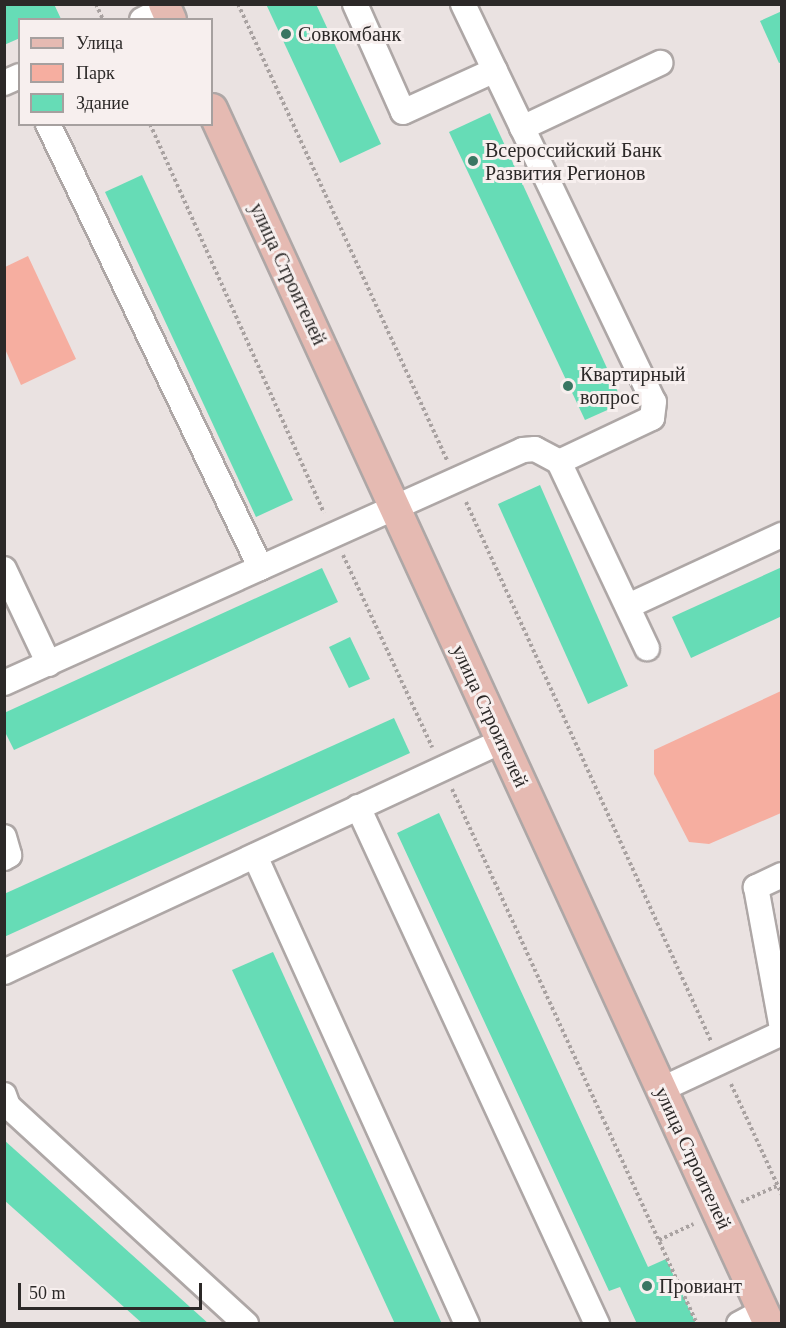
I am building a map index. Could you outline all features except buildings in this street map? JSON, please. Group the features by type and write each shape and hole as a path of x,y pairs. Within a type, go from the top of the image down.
{"main road":[{"name":"улица Строителей","path":"213,111 662,1089 757,1319"}],"lane":[{"path":"355,4 403,112 495,70"},
{"path":"463,4 654,402 652,418 559,462"},
{"path":"522,128 660,63"},
{"path":"4,83 18,77"},
{"path":"49,126 261,568"},
{"path":"4,683 394,506 523,450 535,449 559,462 648,648"},
{"path":"627,606 782,535"},
{"path":"4,569 49,664"},
{"path":"4,972 502,741"},
{"path":"358,807 597,1323"},
{"path":"4,837 9,855 4,858"},
{"path":"255,856 468,1323"},
{"path":"782,875 756,887 782,1028"},
{"path":"662,1089 782,1033"},
{"path":"4,1095 8,1106 246,1323"}],"path":[{"path":"96,4 102,18"},
{"path":"238,4 782,1195"},
{"path":"151,126 334,535 697,1323"}],"green space":[{"path":"28,256 76,359 21,385 5,349 5,267"},
{"path":"781,691 781,813 709,844 689,842 654,774 654,750"}],"place":[{"name":"Совкомбанк","path":"286,34"},
{"name":"Всероссийский Банк Развития Регионов","path":"473,161"},
{"name":"Квартирный вопрос","path":"568,386"},
{"name":"Провиант","path":"647,1286"}]}
